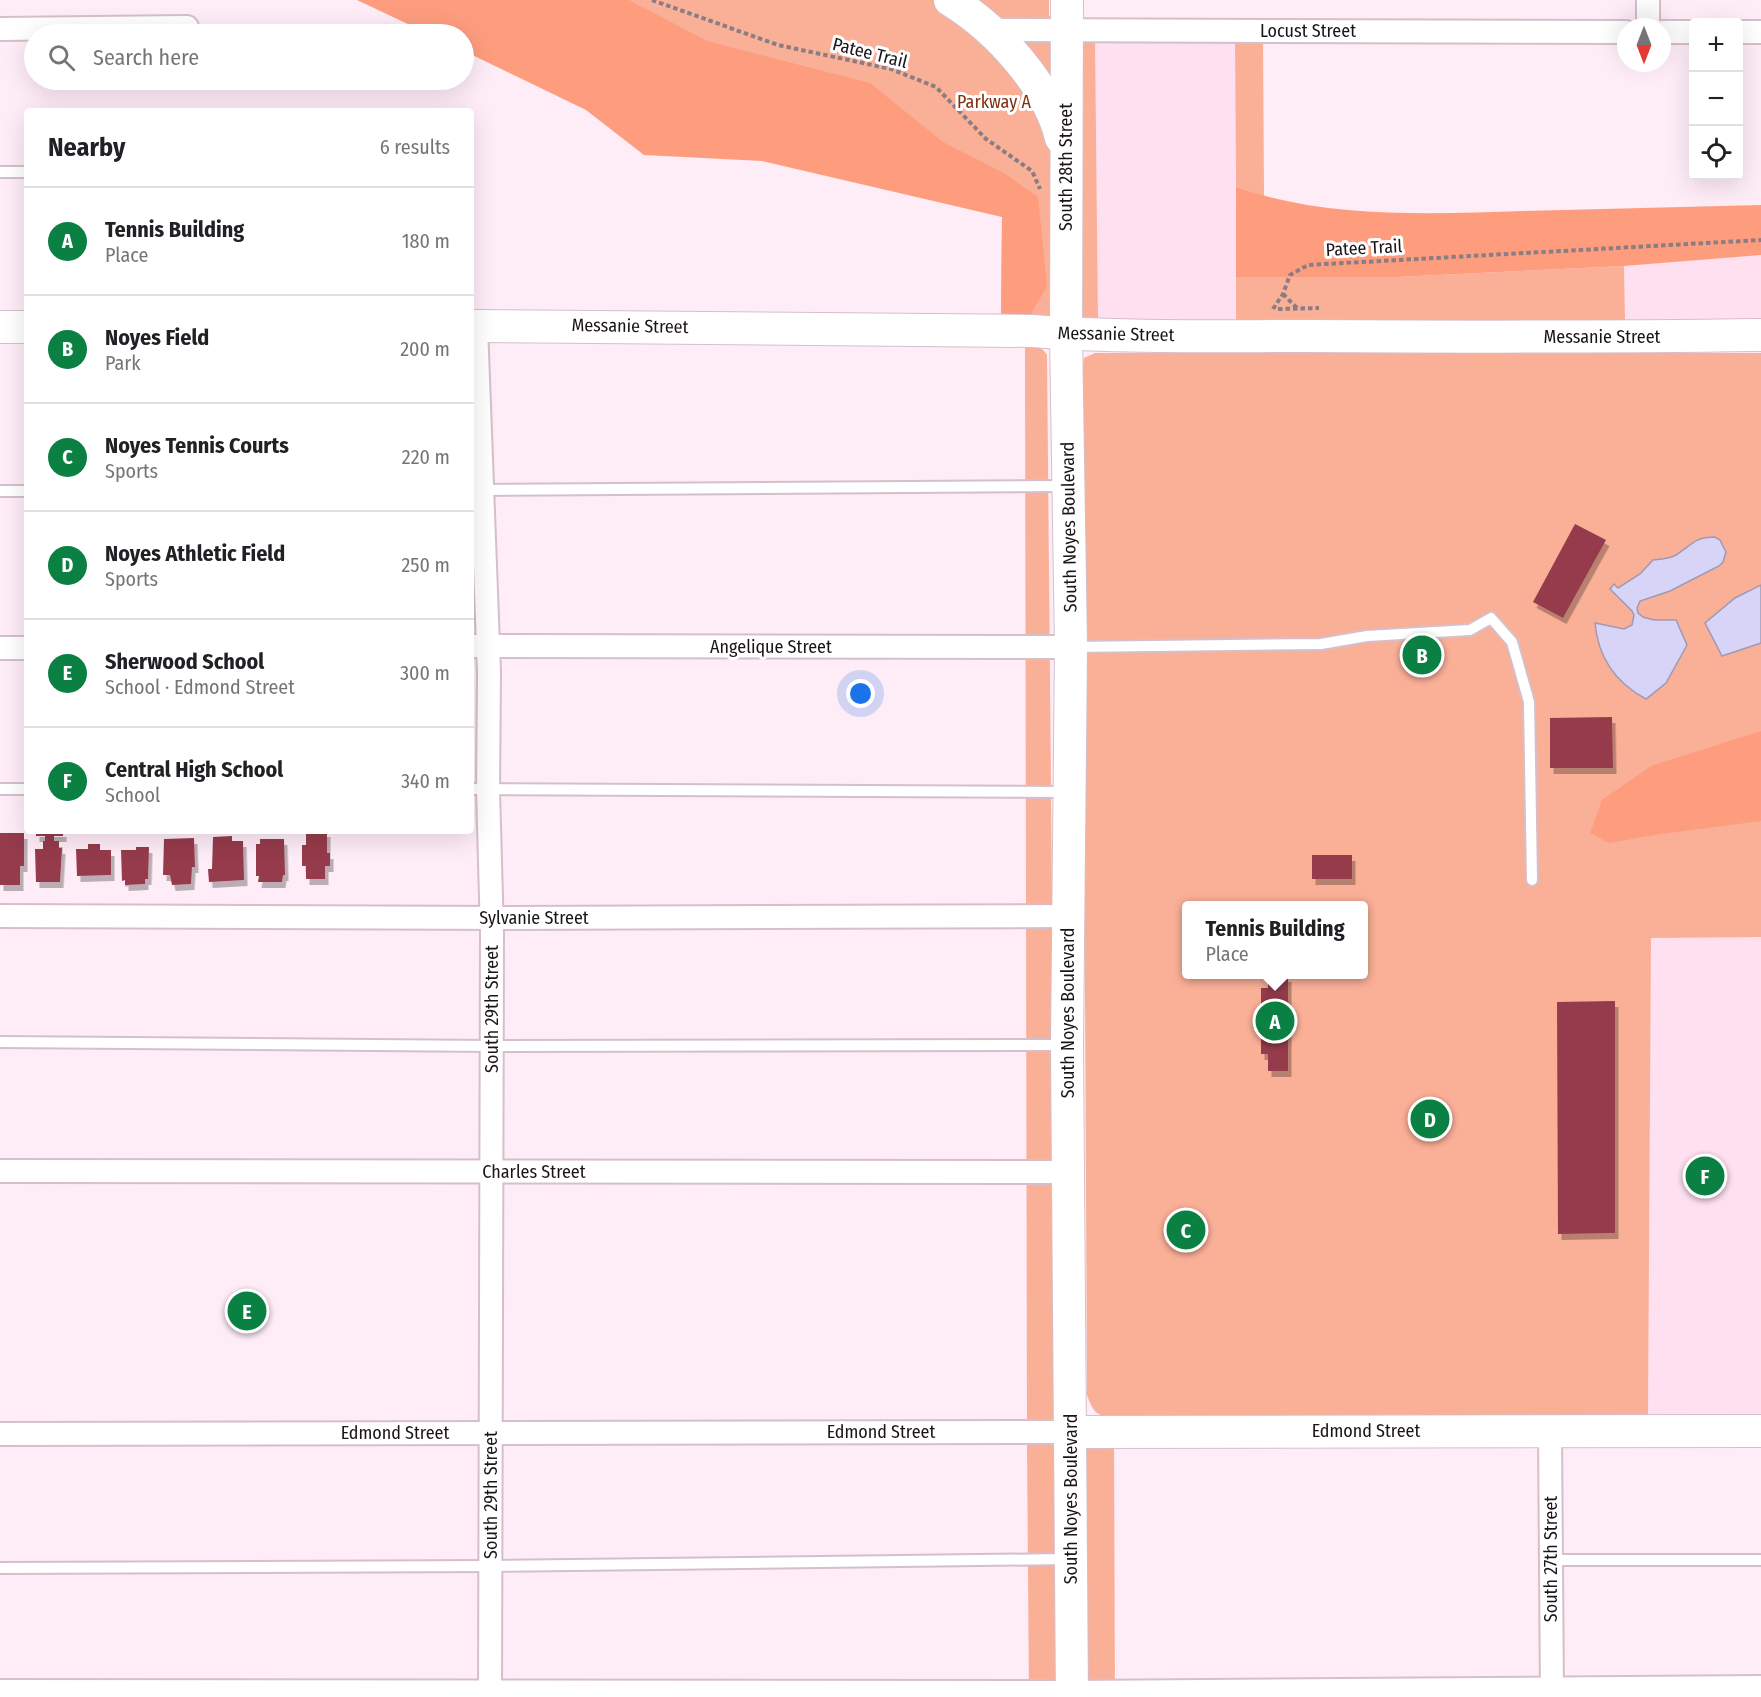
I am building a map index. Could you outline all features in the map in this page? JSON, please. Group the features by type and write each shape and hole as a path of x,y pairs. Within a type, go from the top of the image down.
{"street":[{"path":"951,0 991,30 1032,78 1057,119 1066,159"},
{"path":"1648,0 1648,18"},
{"name":"Locust Street","path":"991,30 1067,15 1617,32"},
{"name":"South 28th Street","path":"1066,334 1067,15"},
{"path":"0,29 24,29"},
{"path":"1671,32 1689,32"},
{"path":"1743,32 1761,32"},
{"name":"Messanie Street","path":"474,326 1032,331 1066,334 1510,337 1761,335"},
{"path":"0,327 24,327"},
{"name":"South Noyes Boulevard","path":"1066,334 1071,647 1068,1172 1072,1694"},
{"name":"South 29th Street","path":"474,381 479,789 491,918 490,1695"},
{"name":"Angelique Street","path":"479,646 1071,647"},
{"path":"0,648 24,648"},
{"name":"Sylvanie Street","path":"0,916 491,918 1069,916"},
{"name":"Charles Street","path":"0,1171 1068,1172"},
{"name":"South 27th Street","path":"1550,1431 1552,1693"},
{"name":"Edmond Street","path":"0,1434 1761,1431"},
{"path":"0,1691 490,1695 1552,1693 1761,1687"}],"lane":[{"path":"0,172 24,171"},
{"path":"476,490 1069,486"},
{"path":"0,491 24,491"},
{"path":"1071,647 1322,644 1367,636 1470,630 1491,618 1512,642 1529,702 1532,880"},
{"path":"0,789 24,789"},
{"path":"479,789 1069,792"},
{"path":"0,1042 492,1046 1068,1045"},
{"path":"0,1568 490,1566 1071,1559"},
{"path":"1552,1560 1761,1560"}],"path":[{"name":"Patee Trail","path":"652,0 778,45 891,69 936,87 986,139 1032,171 1042,197"},
{"name":"Patee Trail","path":"1273,309 1283,294 1290,275 1308,265 1761,240"},
{"path":"1283,294 1297,308"}],"shaded area":[{"path":"357,0 629,0 707,41 870,83 943,142 1004,173 1038,197 1047,286 1028,319 1001,318 1002,217 762,161 644,155 586,110 474,56 474,24 408,24"},
{"path":"1095,40 1235,41 1236,322 1098,321"},
{"path":"1236,187 1306,205 1378,212 1452,213 1761,205 1761,255 1624,266 1398,277 1236,277"},
{"path":"1761,255 1761,319 1625,320 1624,266"},
{"path":"1761,731 1761,821 1609,843 1590,833 1602,800 1651,766"},
{"path":"1651,937 1761,937 1761,1415 1648,1415"}],"green space":[{"name":"Parkway A","path":"525,0 1049,0 1049,16 1095,40 1098,321 1001,318 1002,217"},
{"path":"1263,38 1264,197 1236,187 1235,41"},
{"path":"1624,266 1625,320 1236,322 1236,277 1398,277"},
{"path":"1025,346 1038,347 1047,355 1057,1443 1114,1443 1115,1697 1029,1697"},
{"path":"1095,353 1761,353 1761,937 1651,938 1648,1415 1117,1418 1101,1415 1092,1407 1087,1395 1082,373 1084,358"}],"water":[{"path":"1715,537 1720,540 1726,552 1719,566 1670,591 1640,601 1637,608 1638,613 1643,617 1654,620 1676,620 1687,645 1666,683 1646,699 1635,693 1610,668 1600,647 1595,623 1624,629 1632,625 1634,615 1610,589 1614,584 1618,588 1640,574 1653,560 1665,559 1698,540"},
{"path":"1761,585 1761,643 1722,656 1705,623 1735,598"}],"building":[{"path":"1575,524 1606,540 1563,618 1533,602"},
{"path":"1612,717 1613,768 1550,768 1550,718"},
{"path":"0,833 24,833 24,866 20,866 20,885 0,885"},
{"path":"36,834 63,834 63,836 54,836 54,841 59,841 59,848 62,848 60,882 36,882 35,849 43,849 45,836 36,836"},
{"path":"306,834 327,834 330,866 325,866 325,879 306,879 306,866 302,866 302,845 306,845"},
{"path":"232,836 232,841 243,841 244,880 209,882 208,869 212,869 213,837"},
{"path":"194,838 195,867 192,867 191,884 172,885 170,875 163,875 164,839"},
{"path":"260,839 284,839 285,875 283,875 282,882 258,882 256,844 260,844"},
{"path":"88,844 100,844 100,850 111,850 111,875 77,876 76,849 88,849"},
{"path":"136,847 149,847 148,879 145,879 145,884 125,885 125,880 122,881 121,850 136,850"},
{"path":"1312,855 1352,855 1352,879 1312,879"},
{"path":"1268,979 1288,979 1288,1071 1268,1071 1268,1054 1261,1054 1261,988 1268,988"},
{"path":"1615,1001 1615,1233 1558,1234 1557,1002"}],"place":[{"name":"Noyes Field","path":"1422,655"},
{"name":"Tennis Building","path":"1275,1021"},
{"name":"Noyes Athletic Field","path":"1430,1119"},
{"name":"Central High School","path":"1705,1176"},
{"name":"Noyes Tennis Courts","path":"1186,1230"},
{"name":"Sherwood School","path":"247,1311"}]}
